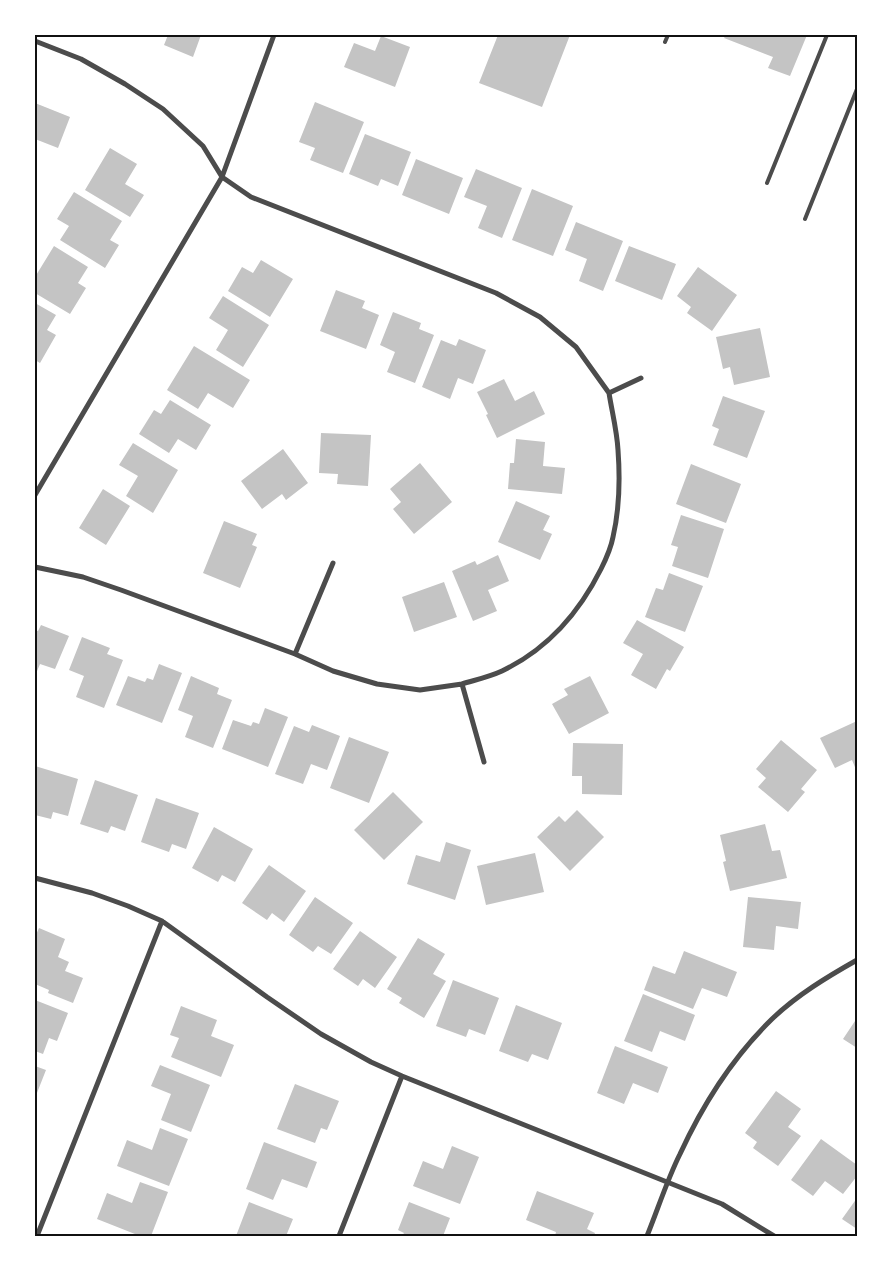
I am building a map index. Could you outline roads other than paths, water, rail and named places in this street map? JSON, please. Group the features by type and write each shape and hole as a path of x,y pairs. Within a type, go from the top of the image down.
{"street":[{"path":"35,495 222,177 274,35"},
{"path":"35,41 81,59 125,84 163,109 203,146 222,177 251,197 496,293 540,317 576,347 609,393 618,450 617,500 613,538 607,558 593,586 574,613 552,637 531,654 500,672 462,684 420,690 377,684 333,672 295,654 121,590 83,578 35,567"},
{"path":"609,393 641,378"},
{"path":"295,654 333,563"},
{"path":"462,684 484,762"},
{"path":"35,878 92,893 162,921 321,1034 371,1062 722,1204 774,1236"},
{"path":"37,1236 162,921"},
{"path":"647,1236 679,1155 708,1100 725,1074 773,1018 825,978 857,960"},
{"path":"339,1236 402,1076"}],"lane":[{"path":"664,42 668,35"},
{"path":"767,183 827,35"},
{"path":"805,219 857,89"}]}
